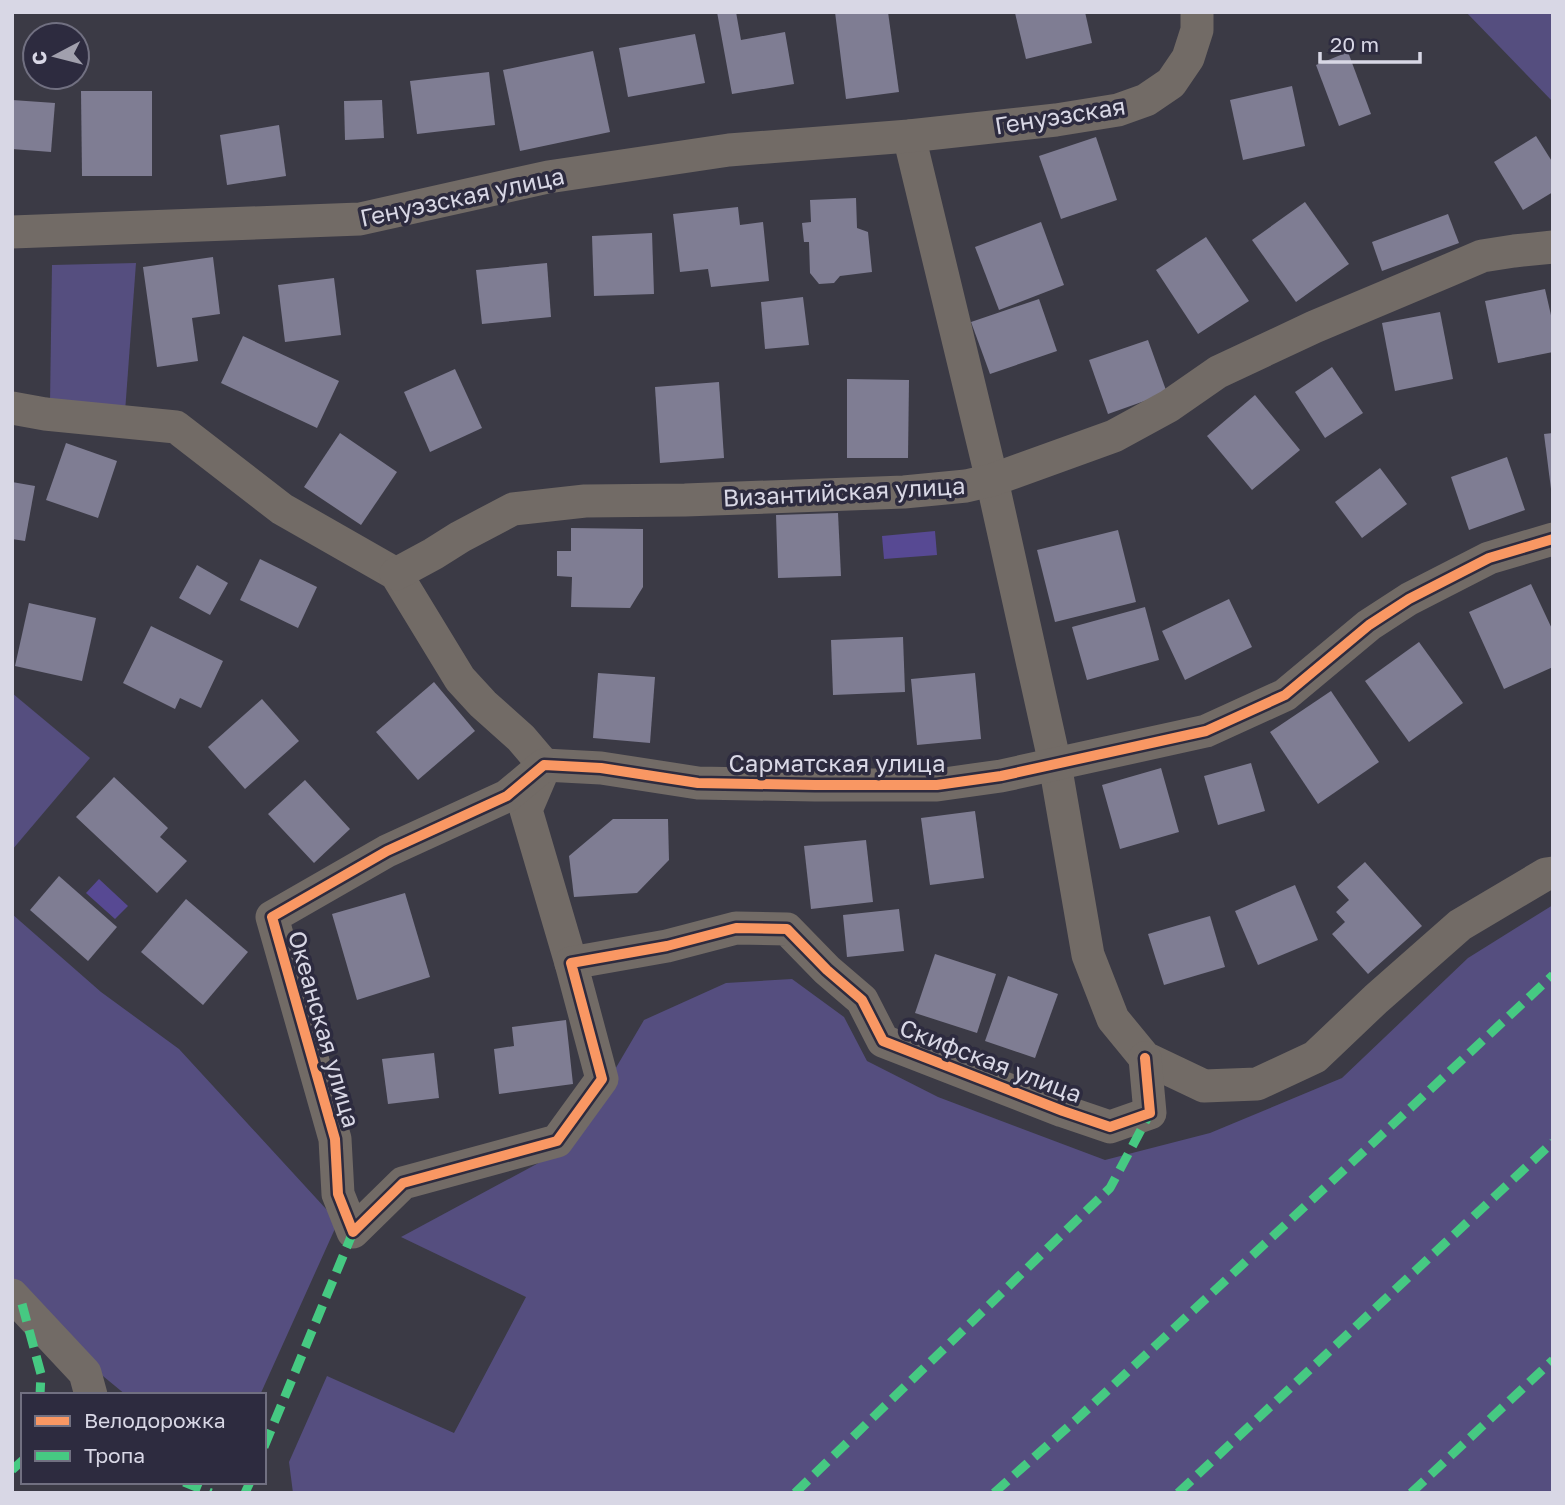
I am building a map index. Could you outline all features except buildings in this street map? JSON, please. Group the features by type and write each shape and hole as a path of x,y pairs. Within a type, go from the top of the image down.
{"street":[{"name":"Генуэзская","path":"909,135 1056,120 1118,110 1146,100 1171,83 1188,58 1197,30 1197,12"},
{"name":"Генуэзская улица","path":"12,232 360,219 548,177 729,150 909,135"},
{"path":"909,135 992,480 1055,764 1088,955 1113,1019 1145,1058 1204,1086 1256,1084 1268,1079 1315,1057 1460,925 1546,874 1553,873"},
{"name":"Византийская улица","path":"396,574 513,509 585,501 904,492 965,486 992,480 1114,436 1169,405 1218,372 1314,327 1482,256 1553,247"},
{"path":"12,408 45,414 176,427 282,509 396,574 460,679 521,738 544,765 526,810 571,963"},
{"name":"Сарматская улица","path":"544,765 601,768 698,783 937,785 1000,776 1206,731 1285,695 1368,625 1409,599 1489,558 1553,539"},
{"name":"Океанская улица","path":"544,765 507,796 387,851 272,917 335,1139 338,1194 353,1233 403,1183 557,1142 603,1079 571,963"},
{"name":"Скифская улица","path":"571,963 667,946 736,928 787,929 827,970 862,1000 883,1041 1110,1127 1150,1113 1145,1058"},
{"path":"12,1294 85,1373 90,1393"}],"shaded area":[{"path":"1466,12 1553,12 1553,102"},
{"path":"136,263 125,412 50,403 52,265"},
{"path":"935,531 937,555 884,559 882,536"},
{"path":"12,693 90,758 12,850"},
{"path":"99,879 128,906 115,919 86,893"},
{"path":"1553,905 1553,1493 293,1493 289,1462 327,1376 454,1433 526,1297 401,1237 570,1146 644,1020 726,983 792,979 844,1017 867,1061 938,1097 1105,1160 1210,1133 1342,1078 1468,958"},
{"path":"12,914 101,992 179,1049 338,1222 261,1393 124,1393 12,1293"}],"marked path":[{"path":"994,1493 1553,975"},
{"path":"795,1493 1110,1188 1150,1113"},
{"path":"1178,1493 1553,1142"},
{"path":"266,1442 353,1232"},
{"path":"22,1304 41,1374 40,1393"},
{"path":"1411,1493 1553,1360"},
{"path":"12,1470 21,1462"},
{"path":"189,1484 211,1493"},
{"path":"245,1493 249,1484"}],"cycle path":[{"path":"1145,1058 1150,1113 1110,1127 883,1041 862,1000 827,970 787,929 736,928 667,946 571,963 602,1079 557,1141 403,1183 353,1232 338,1194 335,1139 272,917 387,851 507,796 544,765 601,768 698,783 937,785 1001,776 1206,731 1285,695 1369,625 1409,599 1489,558 1553,539"}]}
